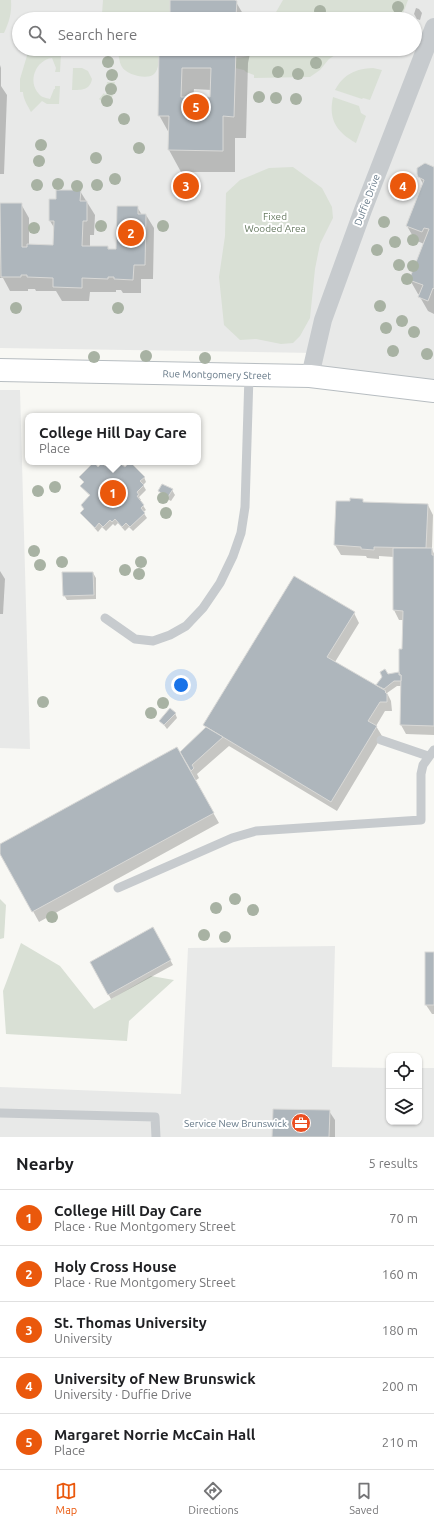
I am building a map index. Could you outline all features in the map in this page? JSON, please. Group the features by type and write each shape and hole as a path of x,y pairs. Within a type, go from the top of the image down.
{"street":[{"name":"Duffie Drive","path":"310,376 323,320 434,27"},
{"name":"Rue Montgomery Street","path":"0,370 310,376 434,391"}],"lane":[{"path":"105,618 135,639 153,641 170,635 186,626 203,608 220,583 233,556 241,533 245,507 249,375"},
{"path":"118,888 232,838 256,831 421,820 421,774 423,765 431,753 381,740"},
{"path":"0,1113 155,1117 156,1137"}],"shaded area":[{"path":"0,0 434,0 434,391 310,376 315,353 0,348"},
{"path":"0,390 20,390 30,749 0,748"},
{"path":"335,946 332,1067 386,1068 386,1125 422,1125 422,1068 434,1068 434,1137 0,1137 0,1087 181,1094 188,948"}],"green space":[{"path":"0,0 11,0 10,17 4,33 0,33"},
{"path":"103,0 170,0 170,12 102,12"},
{"path":"283,0 408,0 404,12 276,12"},
{"path":"27,56 61,56 60,72 55,72 56,68 52,58 46,60 38,67 34,77 35,89 42,97 50,99 55,86 60,86 59,104 47,104 42,101 31,112 23,92 20,92 20,79"},
{"path":"119,56 159,56 157,71 148,77 133,75 125,70 121,65"},
{"path":"334,56 320,70 310,77 254,78 254,75 244,70 235,68 236,58"},
{"path":"73,68 82,68 88,71 92,79 91,83 85,89 72,90"},
{"path":"373,68 382,70 370,100 362,99 335,90 342,80 351,73"},
{"path":"107,82 115,82 113,95 108,107 99,99 104,93 105,95 108,90 106,89"},
{"path":"333,97 359,106 361,113 366,116 356,143 339,130 333,119"},
{"name":"Fixed Wooded Area","path":"293,167 322,188 332,207 333,218 320,244 315,269 310,318 300,336 293,343 281,344 256,339 240,340 224,325 219,277 225,236 226,193 240,180 269,168"},
{"path":"0,899 6,905 4,938 0,939"},
{"path":"21,943 60,966 94,1009 151,976 174,980 129,1021 127,1041 6,1034 3,991"}],"building":[{"path":"170,0 237,1 236,12 170,12"},
{"path":"159,56 236,56 234,117 223,116 223,151 168,150 169,116 158,116","holes":["182,68 211,68 210,97 181,97"]},
{"path":"425,163 434,167 434,289 433,288 428,301 418,297 423,285 409,280 429,229 424,228 422,232 406,226 424,180 418,177 417,168"},
{"path":"56,190 81,190 80,201 87,201 87,221 83,221 82,246 108,246 108,249 116,249 117,206 138,206 138,214 146,214 145,265 134,265 133,280 114,279 114,277 108,277 108,279 82,278 82,288 53,287 53,278 27,277 27,275 21,275 21,277 1,277 0,203 22,203 22,247 27,247 27,244 53,245 54,221 49,221 49,199 56,199"},
{"path":"91,465 96,465 98,467 100,465 122,465 125,467 127,465 133,465 145,477 140,481 144,485 137,492 139,495 137,496 144,505 141,508 145,513 130,527 126,523 122,527 115,519 112,522 110,520 103,527 99,523 95,528 80,513 84,509 81,505 90,495 80,486 84,482 79,477"},
{"path":"162,484 173,489 168,497 158,491"},
{"path":"350,498 363,499 363,502 428,504 426,548 374,547 374,550 361,549 361,547 334,545 336,501 350,501"},
{"path":"393,548 432,548 432,555 434,555 434,726 400,725 401,675 399,675 399,649 402,649 403,611 393,610"},
{"path":"62,572 93,572 94,595 63,596"},
{"path":"294,576 355,612 327,657 386,691 385,692 387,694 387,702 380,702 368,721 377,726 331,802 203,725"},
{"path":"385,669 388,674 399,672 399,675 401,675 401,681 394,681 384,689 376,685 382,677 380,672"},
{"path":"170,708 176,713 164,725 159,721"},
{"path":"206,727 223,737 192,765 194,768 191,771 180,752"},
{"path":"177,747 214,813 32,912 0,854 0,844"},
{"path":"153,927 171,960 108,995 90,962"},
{"path":"425,952 434,952 434,1005 425,1005"},
{"name":"Service New Brunswick","path":"273,1109 330,1110 329,1137 272,1137"}],"place":[{"name":"Margaret Norrie McCain Hall","path":"196,107"},
{"name":"St. Thomas University","path":"186,186"},
{"name":"University of New Brunswick","path":"403,186"},
{"name":"Holy Cross House","path":"131,233"},
{"name":"College Hill Day Care","path":"113,493"},
{"name":"Service New Brunswick","path":"301,1123"}]}
